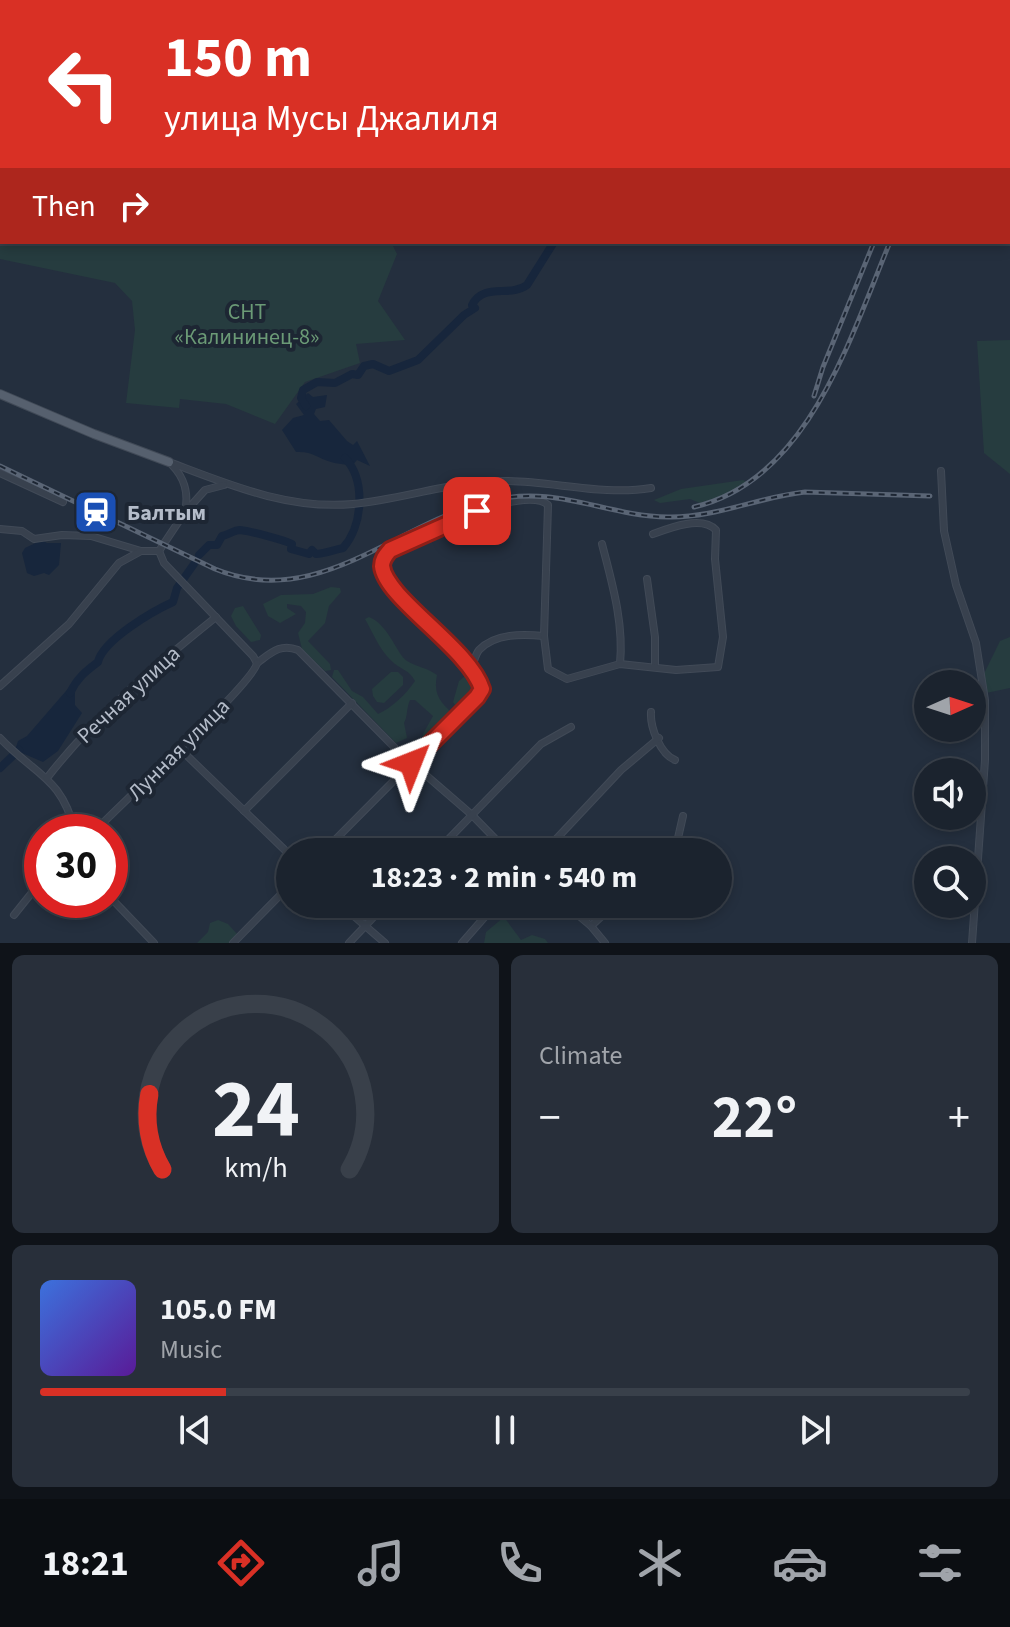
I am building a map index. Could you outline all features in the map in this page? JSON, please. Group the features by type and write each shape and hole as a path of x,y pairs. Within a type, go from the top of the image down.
{"main road":[{"path":"0,394 169,462"}],"street":[{"path":"169,462 232,486 295,503 372,502 464,483 505,481 616,490 651,488"},
{"path":"169,462 185,484 185,512"},
{"path":"941,471 944,531 956,585 976,643 985,700 985,760 972,943"},
{"path":"0,473 63,502"},
{"path":"159,551 185,512 205,490 221,485 232,486"},
{"path":"337,838 482,689 471,668 394,589 382,564 390,550 477,511 531,499 545,501 548,505 544,636 548,669 562,678 575,679 620,664 676,670 718,667 723,637 714,526 678,526 653,534"},
{"path":"0,529 22,531 34,539 69,534 91,536 141,551 159,551"},
{"path":"602,544 614,589 622,647 620,664"},
{"path":"0,686 69,624 119,563 141,551"},
{"path":"159,551 164,563 257,663 276,649 286,647 298,650 411,763 494,838"},
{"path":"647,579 655,637 655,666"},
{"name":"Речная улица","path":"47,778 75,742 101,716 216,617"},
{"path":"471,668 479,650 495,641 514,635 544,636"},
{"name":"Лунная улица","path":"112,814 256,671 257,663"},
{"path":"244,811 352,703"},
{"path":"651,712 652,725 663,752 675,760"},
{"path":"450,838 541,744 571,727"},
{"path":"0,738 47,778 64,799 69,814"},
{"path":"557,838 621,770 659,738"},
{"path":"179,748 276,842"},
{"path":"678,838 683,816"},
{"path":"233,943 276,899"},
{"path":"14,915 24,902"},
{"path":"128,916 154,943"},
{"path":"356,918 385,943"},
{"path":"349,943 373,918"},
{"path":"462,943 484,918"},
{"path":"580,918 605,943"},
{"path":"589,926 598,918"}],"green space":[{"name":"СНТ «Калининец-8»","path":"0,244 392,244 397,254 378,301 405,340 356,344 360,363 305,382 275,424 226,404 180,399 179,408 126,403 135,330 132,301 115,283 0,259"},
{"path":"1010,340 1010,474 984,453 977,341"},
{"path":"743,480 747,482 721,497 700,503 690,499 660,503 654,500 681,489"},
{"path":"331,587 340,588 341,592 329,606 325,623 308,641 330,664 331,670 325,671 302,649 298,633 305,623 306,612 301,606 287,604 287,608 296,614 280,623 268,616 263,604 281,595 313,594"},
{"path":"243,606 261,635 260,640 251,642 231,616 235,608"},
{"path":"369,617 382,626 407,661 437,675 436,690 449,710 448,720 425,741 422,740 423,734 433,716 415,700 410,700 404,723 407,738 396,743 332,677 334,670 338,670 352,691 363,697 378,714 399,700 415,681 382,649 365,619"},
{"path":"1010,637 1010,688 986,693 986,670 1000,641"},
{"path":"391,672 398,672 403,677 403,685 384,703 377,702 372,689"},
{"path":"471,676 478,689 455,705 453,702 459,681"},
{"path":"505,918 521,940 532,935 548,943 484,943 486,932"},
{"path":"218,920 228,924 237,934 230,943 197,943 208,932 210,923"}],"water":[{"path":"308,393 313,397 327,395 325,407 316,409 314,414 320,421 329,420 353,445 357,441 370,466 357,460 352,466 296,452 282,430 293,418 304,415 296,404"},
{"path":"42,540 61,543 59,565 49,575 34,576 27,573 22,553 25,548"},
{"path":"72,684 75,686 75,705 82,713 58,751 43,762 15,750 18,741 27,736"}],"waterway":[{"name":"Балтым","path":"306,406 301,398 303,390 317,382 335,383 352,374 358,375 364,366 373,364 389,371 418,360 475,308 472,305 477,298 490,292 520,289 527,285 553,244"},
{"name":"Балтым","path":"199,555 209,545 217,545 222,536 240,530 288,542 292,544 291,549 309,554 312,550 316,554 343,548 355,528 359,503 356,478 345,458"},
{"name":"Балтым","path":"70,693 119,636 173,602 177,588 194,564"},
{"name":"Балтым","path":"0,768 19,750"}],"railway":[{"path":"814,396 873,244"},
{"path":"694,507 734,492 767,468 796,437 820,401 840,361 889,244"},
{"path":"0,466 215,569 252,579 288,579 322,572 454,512 514,497 559,498 623,512 668,517 720,511 805,492 930,496"}],"place":[{"name":"Балтым","path":"96,512"}],"route":[{"path":"411,763 482,689 471,668 394,589 384,573 383,560 390,550 477,511"}]}
